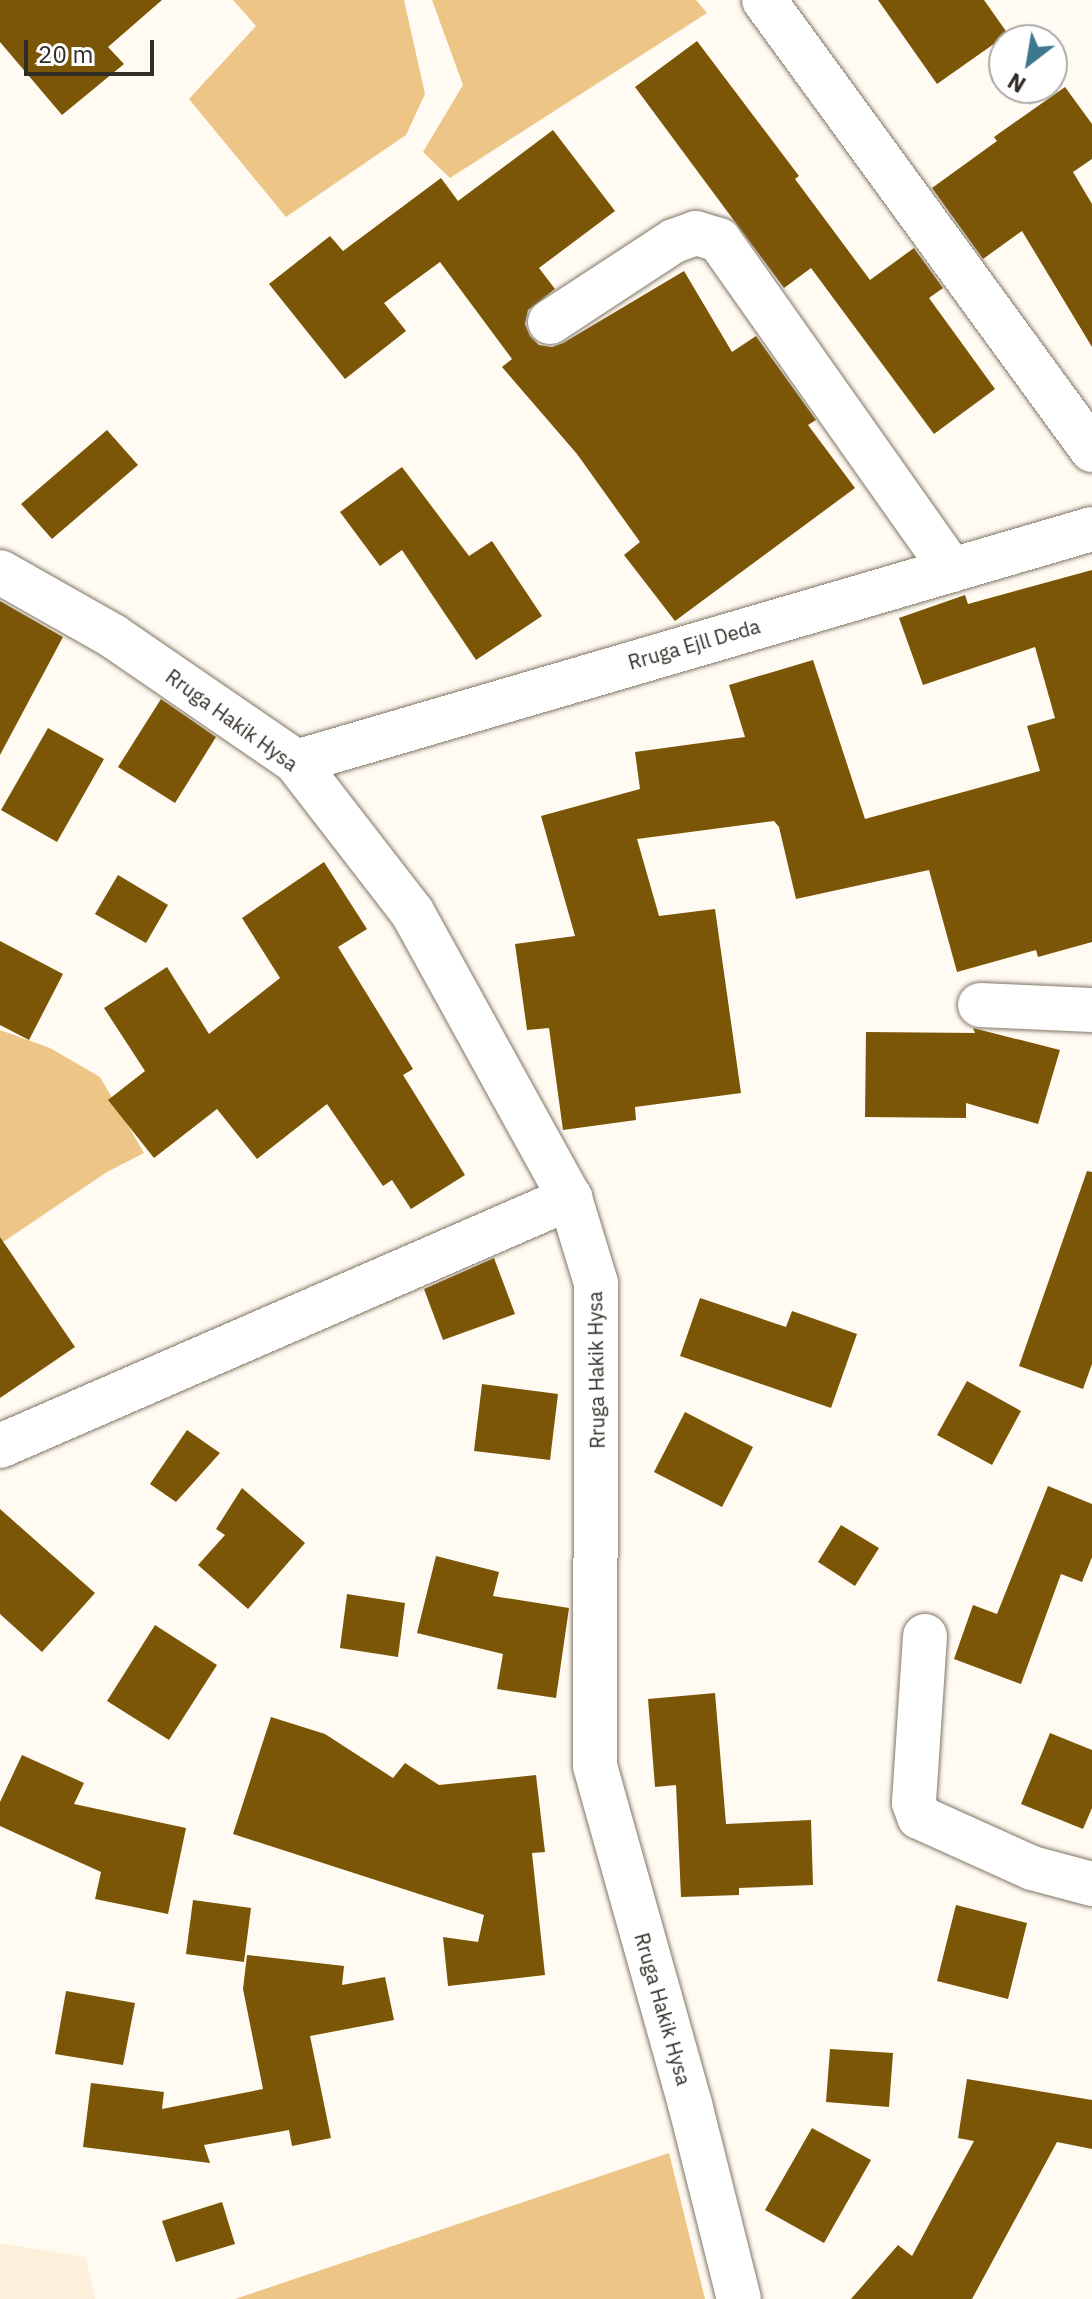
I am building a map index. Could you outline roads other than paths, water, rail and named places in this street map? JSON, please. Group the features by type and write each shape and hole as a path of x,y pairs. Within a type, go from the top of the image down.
{"street":[{"path":"764,0 1092,450"},
{"path":"550,322 674,241 696,233 719,240 952,570"},
{"name":"Rruga Ejll Deda","path":"296,762 1092,529"},
{"name":"Rruga Hakik Hysa","path":"0,572 113,636 296,762 412,912 570,1198 596,1283 595,1766 690,2104 739,2299"},
{"path":"980,1005 1092,1010"},
{"path":"0,1446 570,1198"},
{"path":"925,1636 914,1803 919,1817 1032,1868 1092,1884"}]}
